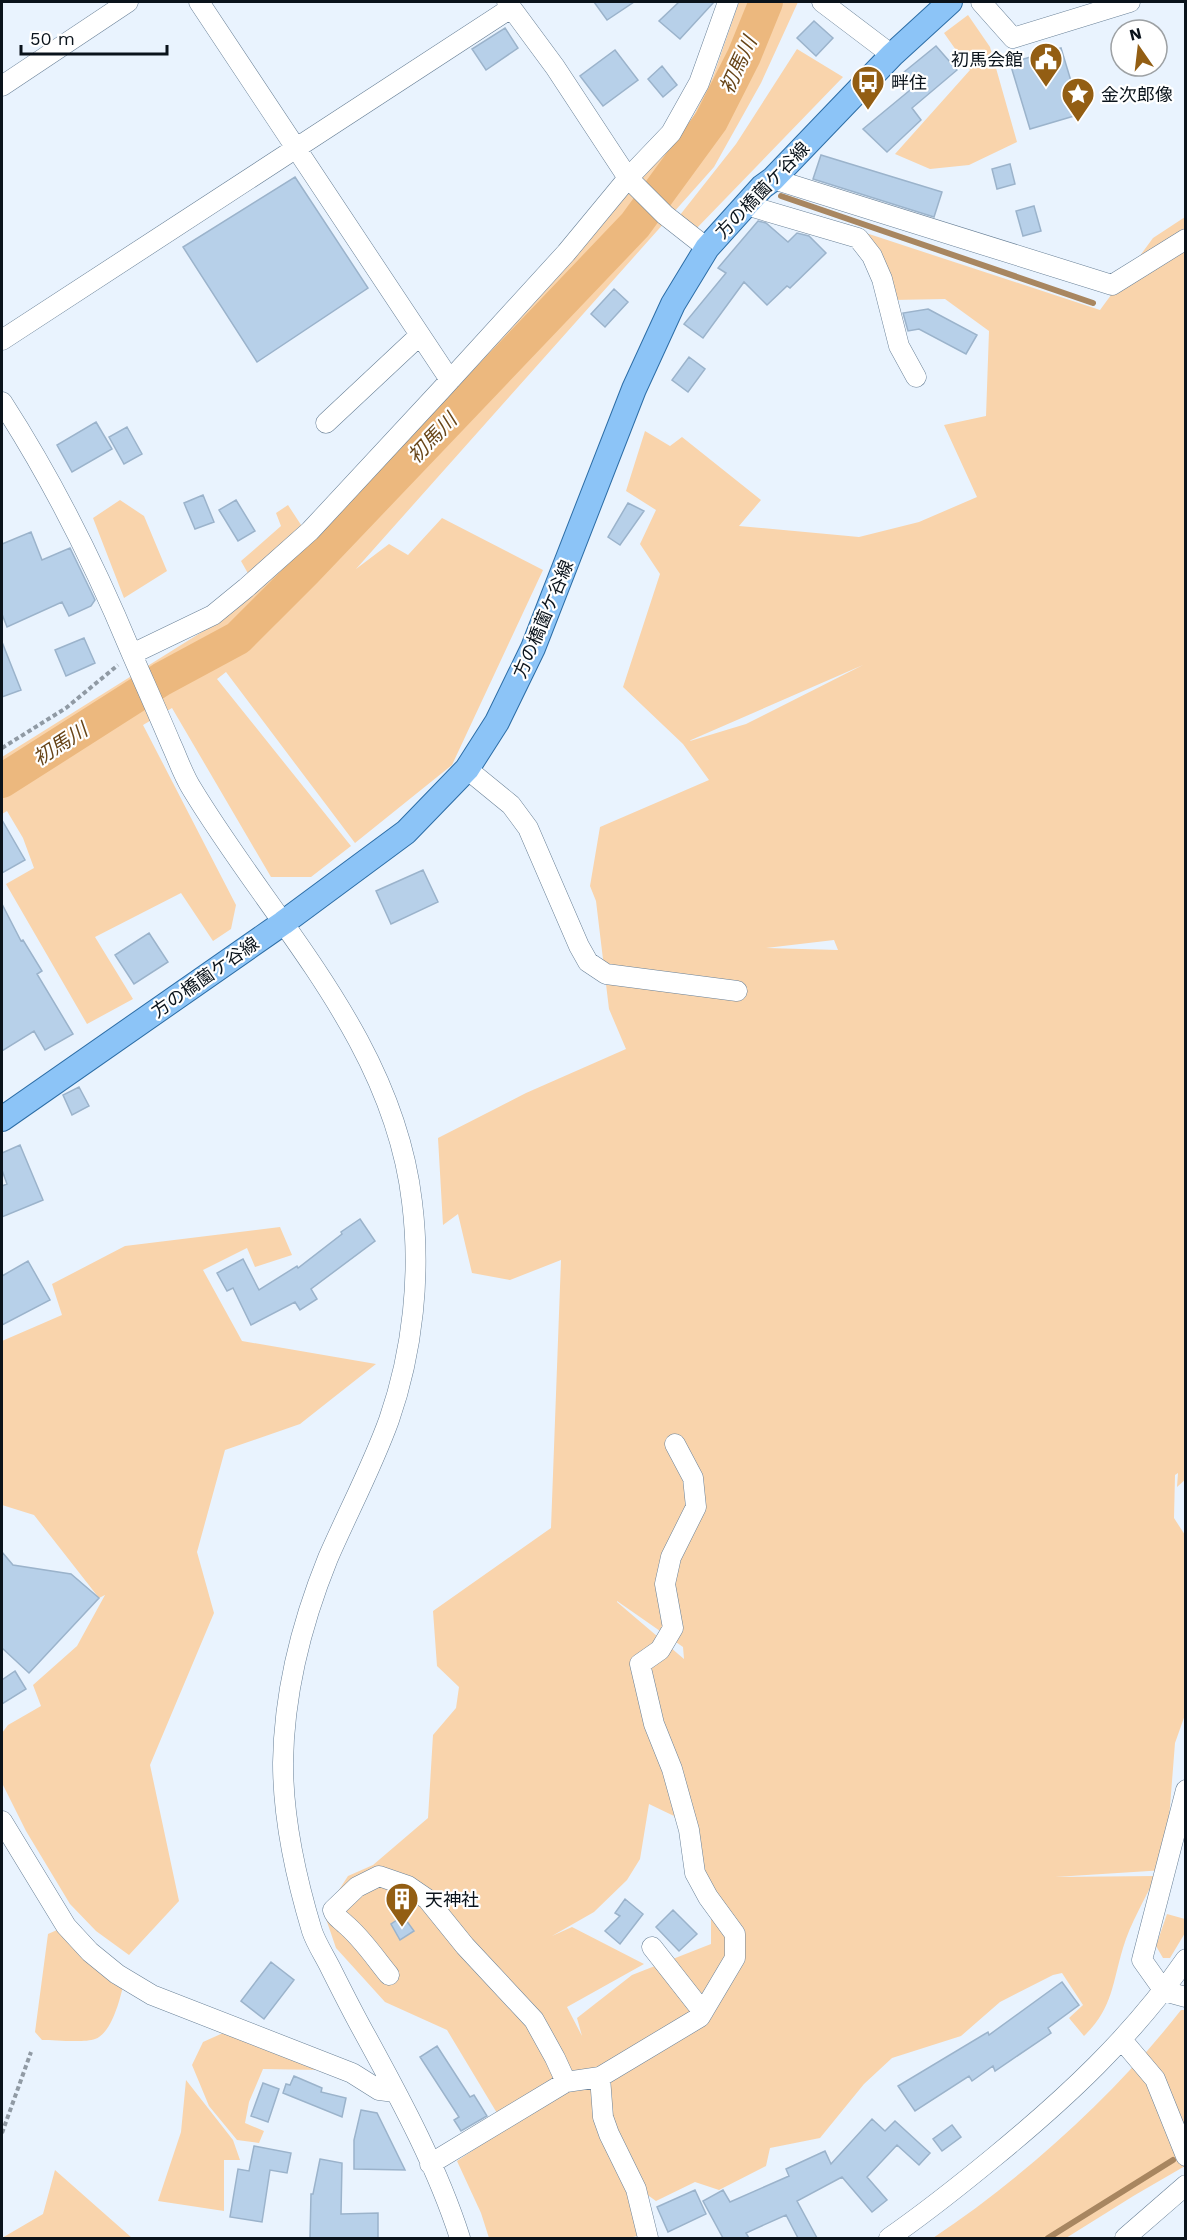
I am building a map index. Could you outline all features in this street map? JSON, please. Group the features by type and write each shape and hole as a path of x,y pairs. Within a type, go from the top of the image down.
{"main road":[{"name":"方の橋薗ケ谷線","path":"2,1119 283,923 406,832 467,769 497,722 533,648 634,389 673,304 707,249 762,187 773,179 892,55 950,2"}],"street":[{"path":"2,86 128,2"},
{"path":"199,2 450,380"},
{"path":"134,659 213,615 310,531 566,253 671,133 699,83 728,2"},
{"path":"822,2 892,55"},
{"path":"981,2 1013,38 1130,2"},
{"path":"2,340 296,148 509,5 555,67 630,180 665,214 707,249"},
{"path":"773,179 1112,285 1185,239"},
{"path":"746,205 858,238 872,255 882,279 899,346 916,376"},
{"path":"326,423 420,335"},
{"path":"2,402 31,447 68,513 189,786 338,1003 358,1036 376,1072 399,1137 412,1198 416,1250 413,1305 406,1352 387,1424 327,1562 312,1603 285,1718 283,1766 291,1849 314,1935 430,2164 460,2238"},
{"path":"467,769 511,805 528,828 588,962 606,974 737,991"},
{"path":"430,2164 566,2082 600,2077 700,2017 735,1958 735,1934 708,1897 695,1872 689,1830 672,1769 654,1724 640,1664 660,1650 673,1628 664,1584 671,1557 696,1508 693,1478 675,1444"},
{"path":"1185,1790 1142,1960 1164,1991 1185,1997"},
{"path":"2,1821 66,1926 90,1952 117,1974 152,1995 352,2073 380,2090 395,2092"},
{"path":"389,1975 364,1943 348,1926 334,1916 333,1910 357,1887 379,1876 408,1886 427,1899 465,1946 534,2020 566,2082"},
{"path":"652,1947 703,2012"},
{"path":"889,2238 925,2213 1039,2120 1122,2040 1164,1991 1185,1959"},
{"path":"1122,2040 1155,2079 1185,2156"},
{"path":"600,2077 603,2117 636,2189 648,2238"},
{"path":"1125,2238 1185,2185"}],"path":[{"path":"2,748 66,708 134,659"},
{"path":"2,2133 31,2052"}],"shaded area":[{"path":"739,2 798,2 761,83 714,167 356,569 389,544 408,555 442,518 543,570 452,765 355,843 226,672 217,679 351,846 311,877 271,877 172,708 143,725 236,905 231,929 213,941 181,893 95,937 133,999 87,1024 6,884 34,868 23,838 7,811 2,814 2,757 213,625 459,386 627,193 685,133 713,77"},
{"path":"968,15 990,47 1017,142 969,165 930,169 895,154 970,70 944,33"},
{"path":"797,49 843,77 695,230 680,215 736,144"},
{"path":"1185,217 1186,1479 1177,1487 1178,1473 1175,1475 1174,1518 1185,1535 1186,1712 1175,1743 1165,1870 1055,1877 1156,1876 1126,1939 1106,2005 1094,2026 1084,2036 1069,2018 1083,2005 1062,1973 1053,1975 1000,2002 961,2036 892,2058 864,2084 820,2138 770,2148 766,2166 719,2190 695,2182 656,2201 642,2191 609,2134 601,2091 609,2072 600,2077 598,2074 596,2122 633,2195 642,2235 628,2238 489,2238 481,2213 457,2161 506,2128 447,2030 385,2002 336,1948 324,1913 348,1876 373,1865 428,1818 433,1735 456,1708 459,1687 437,1666 433,1611 551,1528 561,1260 510,1280 472,1273 458,1214 443,1225 438,1138 526,1093 626,1049 609,1009 596,901 590,886 600,827 709,780 683,744 623,687 660,574 640,544 656,510 626,491 645,431 670,446 682,437 761,500 739,526 859,537 919,522 977,497 944,425 986,416 989,331 945,299 893,300 892,279 866,233 1100,310 1153,238","holes":["863,665 746,724 691,740","834,940 838,950 766,948","617,1602 683,1647 684,1659","649,1804 674,1816 711,1896 711,1944 632,1975 577,2018 582,2036 567,2007 644,1964 572,1927 552,1936 594,1912 627,1880 640,1859","698,2018 683,2036 618,2066"]},
{"path":"120,500 144,516 167,571 124,598 93,518"},
{"path":"288,505 305,531 250,577 241,561 281,526 276,513"},
{"path":"280,1227 292,1255 255,1267 247,1248 203,1270 242,1341 376,1364 300,1424 225,1450 197,1552 214,1613 150,1765 179,1901 129,1955 96,1931 70,1904 26,1831 2,1783 2,1733 8,1725 41,1706 33,1685 77,1646 105,1595 99,1598 34,1515 2,1505 2,1341 62,1315 52,1284 125,1246"},
{"path":"1167,1914 1185,1919 1185,1933 1170,1958 1163,1958 1156,1946"},
{"path":"66,1926 123,1986 110,2024 101,2036 95,2039 42,2040 35,2032 48,1934"},
{"path":"1181,2010 1185,2010 1185,2166 1066,2238 933,2238 1001,2189 1066,2133 1127,2073"},
{"path":"223,2033 319,2065 319,2070 263,2069 249,2102 245,2123 264,2131 259,2143 237,2140 209,2106 192,2065 203,2042"},
{"path":"186,2080 233,2140 240,2160 224,2160 224,2211 158,2201 181,2132"},
{"path":"55,2170 132,2238 2,2238 43,2214"}],"building":[{"path":"594,2 634,2 607,20"},
{"path":"679,2 714,2 680,39 659,21"},
{"path":"814,21 833,38 816,56 797,38"},
{"path":"505,28 518,48 486,70 472,49"},
{"path":"936,46 957,70 912,108 921,120 887,152 863,129 915,86 904,72"},
{"name":"初馬会館","path":"1061,48 1081,114 1030,129 1010,63"},
{"path":"615,50 638,80 603,106 580,76"},
{"path":"662,66 677,85 663,97 648,79"},
{"path":"821,155 942,192 934,217 813,179"},
{"path":"1010,164 1015,184 997,189 992,169"},
{"path":"295,177 368,288 257,362 183,247"},
{"path":"1034,206 1041,231 1023,236 1016,211"},
{"path":"758,221 766,223 788,242 797,233 809,236 826,253 790,288 787,286 767,305 744,282 703,338 684,324 726,273 718,268"},
{"path":"614,289 628,302 605,327 591,314"},
{"path":"928,309 977,335 966,354 919,329 908,331 903,313"},
{"path":"689,357 705,369 688,392 672,380"},
{"path":"96,422 112,449 72,472 57,445"},
{"path":"127,427 142,454 124,464 109,437"},
{"path":"203,495 214,522 195,529 184,503"},
{"path":"236,500 255,531 238,541 219,510"},
{"path":"628,503 644,511 620,545 608,537"},
{"path":"31,532 42,560 70,548 95,600 91,606 69,616 62,602 7,627 2,614 2,544"},
{"path":"84,638 95,663 66,676 55,650"},
{"path":"2,642 21,690 2,697"},
{"path":"2,820 25,860 2,873"},
{"path":"423,870 438,902 391,924 376,891"},
{"path":"2,904 21,941 23,940 42,971 37,974 73,1034 45,1050 34,1031 2,1051"},
{"path":"149,933 168,962 134,984 115,955"},
{"path":"79,1087 89,1106 72,1115 63,1095"},
{"path":"20,1145 43,1200 2,1217 2,1186 7,1184 2,1170 2,1153"},
{"path":"360,1219 375,1241 311,1289 317,1299 300,1310 295,1302 251,1325 233,1288 227,1291 217,1273 243,1259 259,1290 297,1266 298,1268"},
{"path":"28,1261 50,1300 2,1325 2,1276"},
{"path":"2,1552 13,1565 71,1574 99,1598 29,1673 2,1648"},
{"path":"15,1671 26,1689 2,1704 2,1680"},
{"path":"625,1899 643,1914 620,1944 605,1931 620,1916 615,1913"},
{"path":"673,1910 697,1934 679,1951 656,1927"},
{"name":"天神社","path":"403,1916 414,1931 400,1940 391,1924"},
{"path":"271,1962 294,1980 264,2019 241,2001"},
{"path":"1062,1982 1079,2005 1048,2028 1051,2033 995,2071 993,2066 972,2081 969,2076 915,2111 898,2086 988,2032 989,2035"},
{"path":"437,2046 470,2097 474,2095 487,2116 461,2131 454,2120 459,2117 420,2057"},
{"path":"294,2076 322,2088 321,2092 346,2098 342,2117 283,2093 286,2084 290,2085"},
{"path":"263,2083 279,2089 268,2122 251,2116"},
{"path":"361,2110 377,2113 405,2170 354,2169 354,2140"},
{"path":"872,2119 885,2131 895,2121 930,2153 919,2165 897,2145 867,2177 887,2200 872,2212 842,2177 797,2201 817,2238 798,2238 786,2215 746,2233 749,2238 723,2238 703,2201 723,2190 730,2202 789,2176 786,2169 825,2151 831,2164"},
{"path":"952,2125 961,2137 942,2151 933,2139"},
{"path":"254,2146 291,2153 287,2173 270,2170 262,2222 230,2217 238,2169 249,2171"},
{"path":"320,2159 342,2163 341,2214 378,2213 378,2238 310,2238 311,2194 313,2194"},
{"path":"695,2190 706,2214 668,2232 657,2207"}],"waterway":[{"name":"初馬川","path":"2,781 162,679 238,638 305,571 635,225 711,121 744,56 766,2"},
{"path":"781,196 1093,303"},
{"path":"1048,2238 1173,2160"}],"place":[{"name":"初馬会館","path":"1046,88"},
{"name":"畔住","path":"868,111"},
{"name":"金次郎像","path":"1078,123"},
{"name":"天神社","path":"402,1928"}]}
